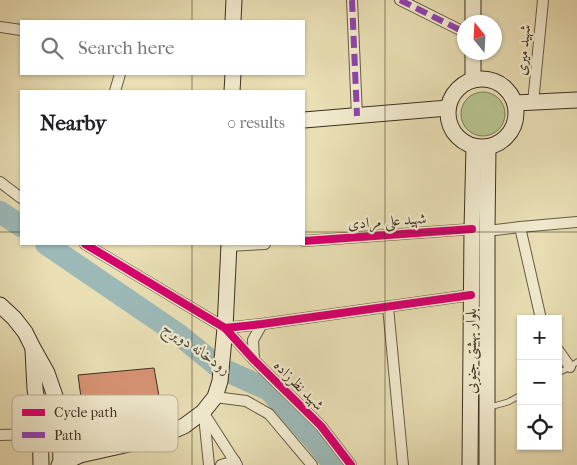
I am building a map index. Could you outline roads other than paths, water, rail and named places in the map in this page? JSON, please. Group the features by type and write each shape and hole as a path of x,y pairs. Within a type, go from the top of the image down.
{"main road":[{"path":"233,20 234,0"},
{"path":"473,0 473,15"},
{"path":"484,0 484,15"},
{"path":"474,60 478,80"},
{"path":"478,80 482,60"},
{"path":"232,75 232,90"},
{"path":"478,80 492,80 500,84 512,96 516,109 515,124 511,132 497,144 481,147 464,143 455,136 450,126 448,112 450,101 454,94 466,83 478,80"},
{"path":"516,109 534,103 577,100"},
{"path":"516,109 577,110"},
{"path":"305,120 448,112"},
{"path":"305,128 448,112"},
{"name":"بلوار بهشتی جنوبی","path":"481,147 479,230 487,408 486,465"},
{"name":"بلوار بهشتی جنوبی","path":"470,465 471,295 479,230"},
{"path":"178,429 203,412 215,396 220,381 229,245"},
{"path":"0,305 25,332 47,372 55,395"},
{"path":"33,348 35,395"},
{"path":"41,452 41,465"},
{"path":"60,452 60,465 80,456 97,452"}],"street":[{"path":"352,0 357,116"},
{"path":"400,0 457,28"},
{"name":"شهید میری","path":"534,103 543,0"},
{"path":"0,27 20,30"},
{"path":"115,90 120,75"},
{"path":"0,182 20,197"},
{"name":"شهید علی مرادی","path":"305,241 577,222"},
{"path":"520,227 540,315"},
{"name":"شهید نظرزاده","path":"87,245 225,328 254,360 321,426 350,465"},
{"path":"225,328 471,295"},
{"path":"388,307 403,465"},
{"path":"254,360 253,340 262,324"},
{"path":"562,354 574,365"},
{"path":"215,396 246,400 269,414 312,465"},
{"path":"203,412 236,463 221,465"},
{"path":"203,412 209,465"}],"lane":[{"path":"562,371 574,365"},
{"path":"487,408 517,397"}],"waterway":[{"name":"رودخانه دویرج","path":"0,212 20,225"},
{"name":"رودخانه دویرج","path":"47,245 178,334 220,368 269,390 334,465"}]}
